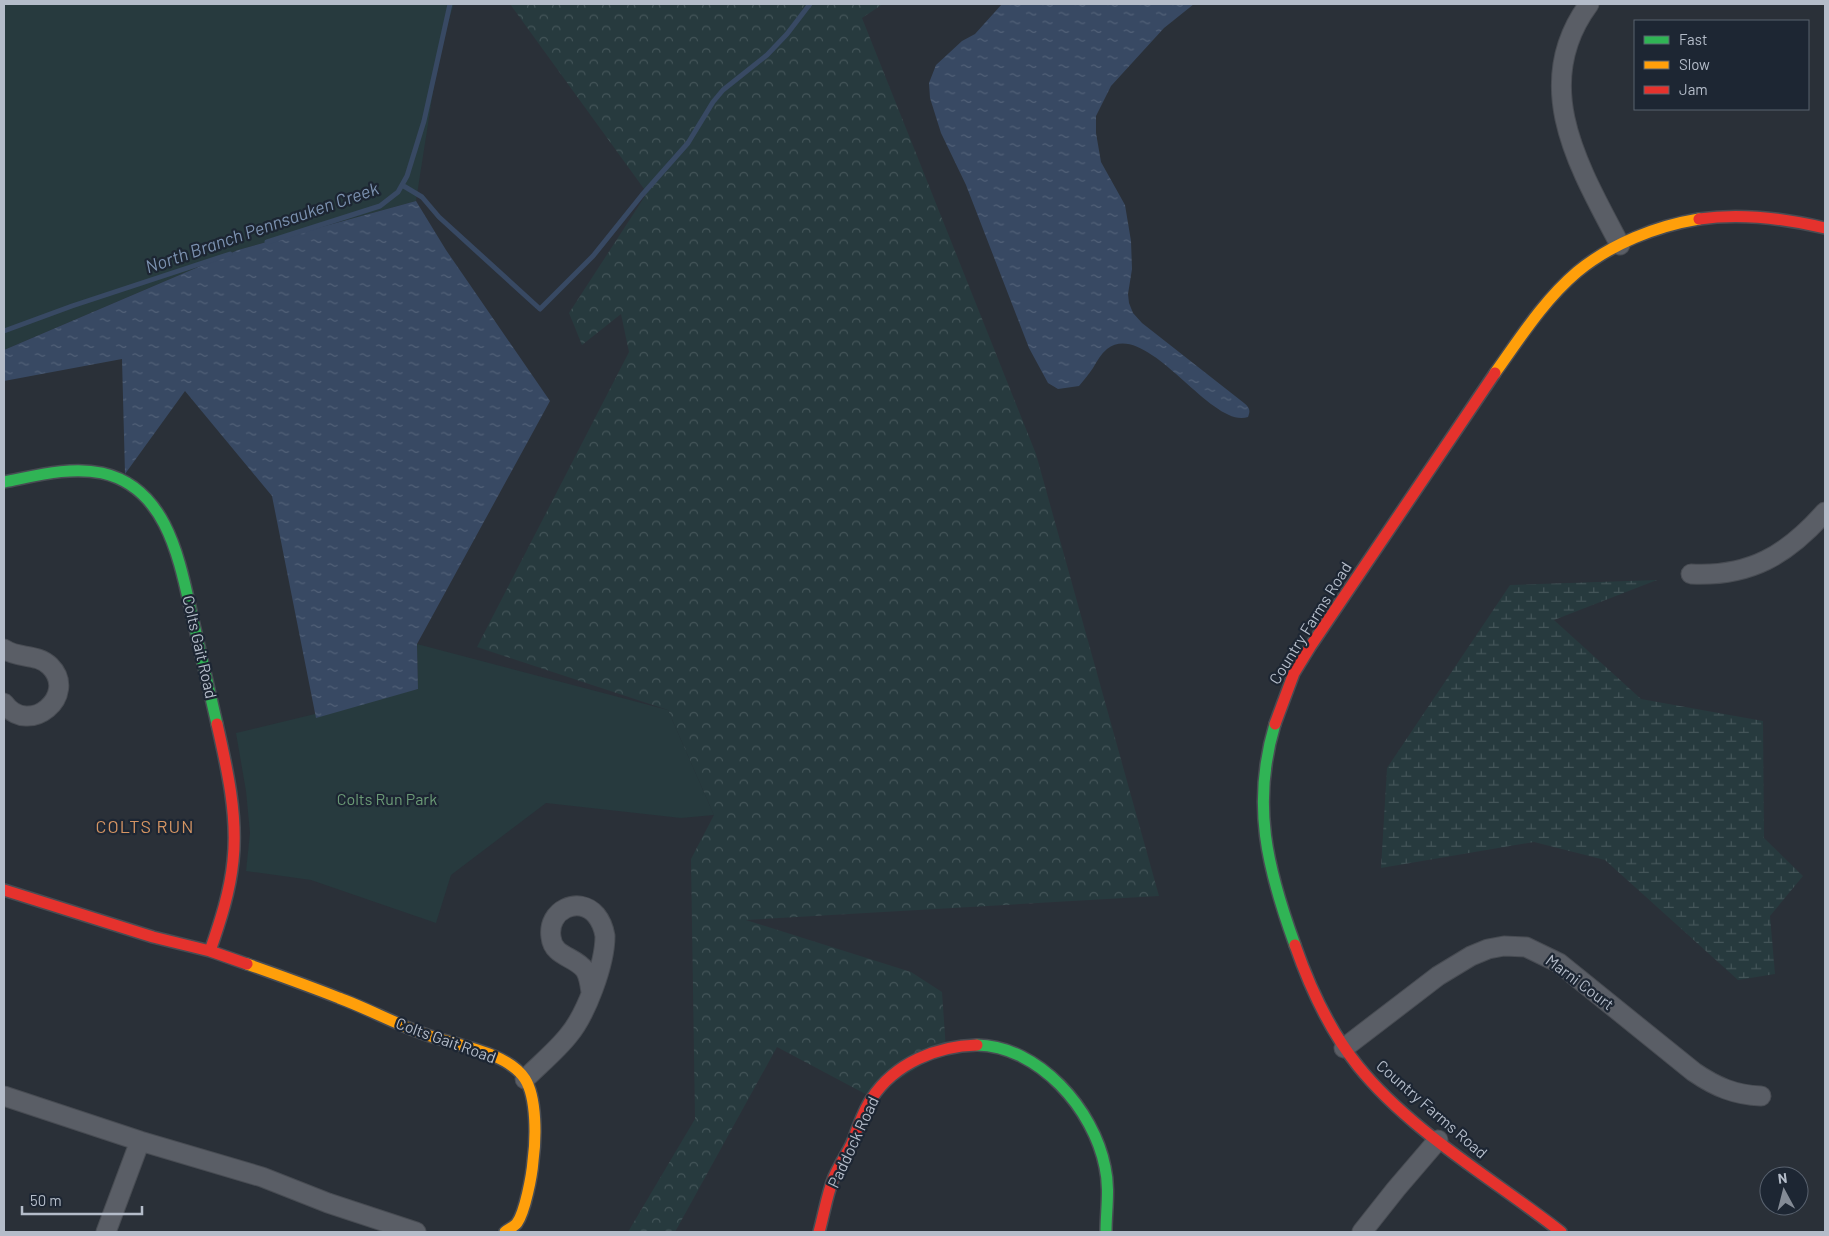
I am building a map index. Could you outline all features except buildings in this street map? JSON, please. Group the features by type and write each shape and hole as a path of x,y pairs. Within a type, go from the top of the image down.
{"street":[{"path":"1589,4 1578,19 1565,54 1560,82 1562,104 1566,126 1580,166 1620,244"},
{"name":"Country Farms Road","path":"1561,1232 1438,1140 1382,1092 1356,1064 1330,1026 1309,982 1284,916 1270,869 1264,838 1262,796 1265,762 1274,721 1283,696 1308,651 1446,443 1523,333 1555,294 1573,276 1620,244 1657,229 1704,217 1753,215 1777,217 1825,228"},
{"name":"Colts Gait Road","path":"4,482 80,470 118,478 134,487 146,500 167,529 175,546 207,678 228,780 234,820 234,850 229,884 210,950"},
{"path":"1691,574 1714,575 1754,566 1773,557 1809,530 1825,512"},
{"path":"4,649 11,654 35,657 45,661 57,677 58,687 56,697 51,706 34,716 24,716 15,713 4,703"},
{"name":"Colts Gait Road","path":"4,890 153,937 210,950 340,998 428,1036 490,1055 510,1064 525,1079"},
{"name":"Marni Court","path":"1344,1048 1454,966 1488,950 1504,946 1526,947 1559,963 1711,1084 1728,1091 1761,1096"},
{"path":"516,1229 532,1171 536,1140 533,1107 525,1079 569,1036 582,1016 591,992"},
{"name":"Paddock Road","path":"819,1232 834,1177 850,1146 865,1110 880,1088 909,1062 931,1052 956,1046 981,1045 1008,1051 1025,1059 1053,1080 1083,1110 1099,1144 1105,1168 1108,1192 1106,1232"},
{"path":"4,1096 140,1141 262,1177 328,1203 416,1232"},
{"path":"1362,1232 1438,1140"},
{"path":"106,1232 140,1141"}],"green space":[{"path":"4,4 454,4 440,47 416,201 238,250 4,350"},
{"path":"510,4 883,4 862,18 1036,454 1159,896 746,920 911,972 942,992 946,1050 871,1097 777,1047 675,1232 628,1232 695,1119 691,859 714,815 668,710 477,647 629,352 621,314 582,345 569,313 647,193"},
{"path":"1657,580 1554,620 1641,699 1763,721 1764,838 1803,876 1770,916 1775,974 1738,980 1605,860 1534,842 1381,868 1387,768 1510,585"},
{"name":"Colts Run Park","path":"417,644 668,710 714,815 681,818 546,803 451,875 436,923 311,880 246,871 250,833 246,791 236,733 418,689"}],"water":[{"path":"1002,4 1194,4 1164,28 1111,86 1096,116 1096,133 1101,162 1125,205 1131,241 1132,269 1128,294 1133,313 1142,323 1246,404 1249,411 1248,417 1233,417 1216,408 1159,360 1141,348 1123,344 1107,349 1079,386 1058,389 1048,383 1029,348 966,185 941,133 930,98 929,83 936,65 962,41 975,34"},
{"path":"416,201 446,250 550,401 417,644 418,689 316,718 272,496 185,391 125,474 122,359 4,381 4,350 238,250"}],"waterway":[{"name":"North Branch Pennsauken Creek","path":"267,242 380,206 398,192 407,176 424,121 450,4"},
{"path":"402,185 422,197 439,217 540,309 593,256 642,195 688,143 713,102 723,90 767,55 787,34 810,4"},
{"name":"North Branch Pennsauken Creek","path":"4,331 72,306 230,254"}],"traffic: fast":[{"path":"4,482 65,471 90,471 125,481 143,494 157,511 168,531 176,553 217,724"},
{"path":"1275,724 1264,781 1263,809 1270,862 1295,945"},
{"path":"977,1045 1000,1048 1022,1056 1042,1069 1060,1085 1076,1104 1089,1124 1099,1145 1105,1167 1108,1191 1106,1232"}],"traffic: slow":[{"path":"1495,373 1543,307 1565,283 1590,262 1619,245 1650,231 1699,219"},
{"path":"247,964 349,1002 432,1037 491,1055 505,1061 516,1069 525,1079 532,1097 535,1119 534,1152 530,1184 523,1211 516,1224 505,1232"}],"traffic: jam":[{"path":"1699,219 1731,216 1762,218 1825,228"},
{"path":"1275,724 1294,673 1310,647 1495,373"},
{"path":"210,951 221,918 232,873 234,844 231,792 217,724"},
{"path":"4,890 153,937 210,951 247,964"},
{"path":"1295,945 1307,977 1329,1023 1358,1066 1379,1090 1428,1134 1561,1232"},
{"path":"819,1232 834,1177 852,1143 866,1108 881,1086 905,1066 932,1053 962,1046 977,1045"}],"district":[{"name":"COLTS RUN","path":"145,827"}]}
